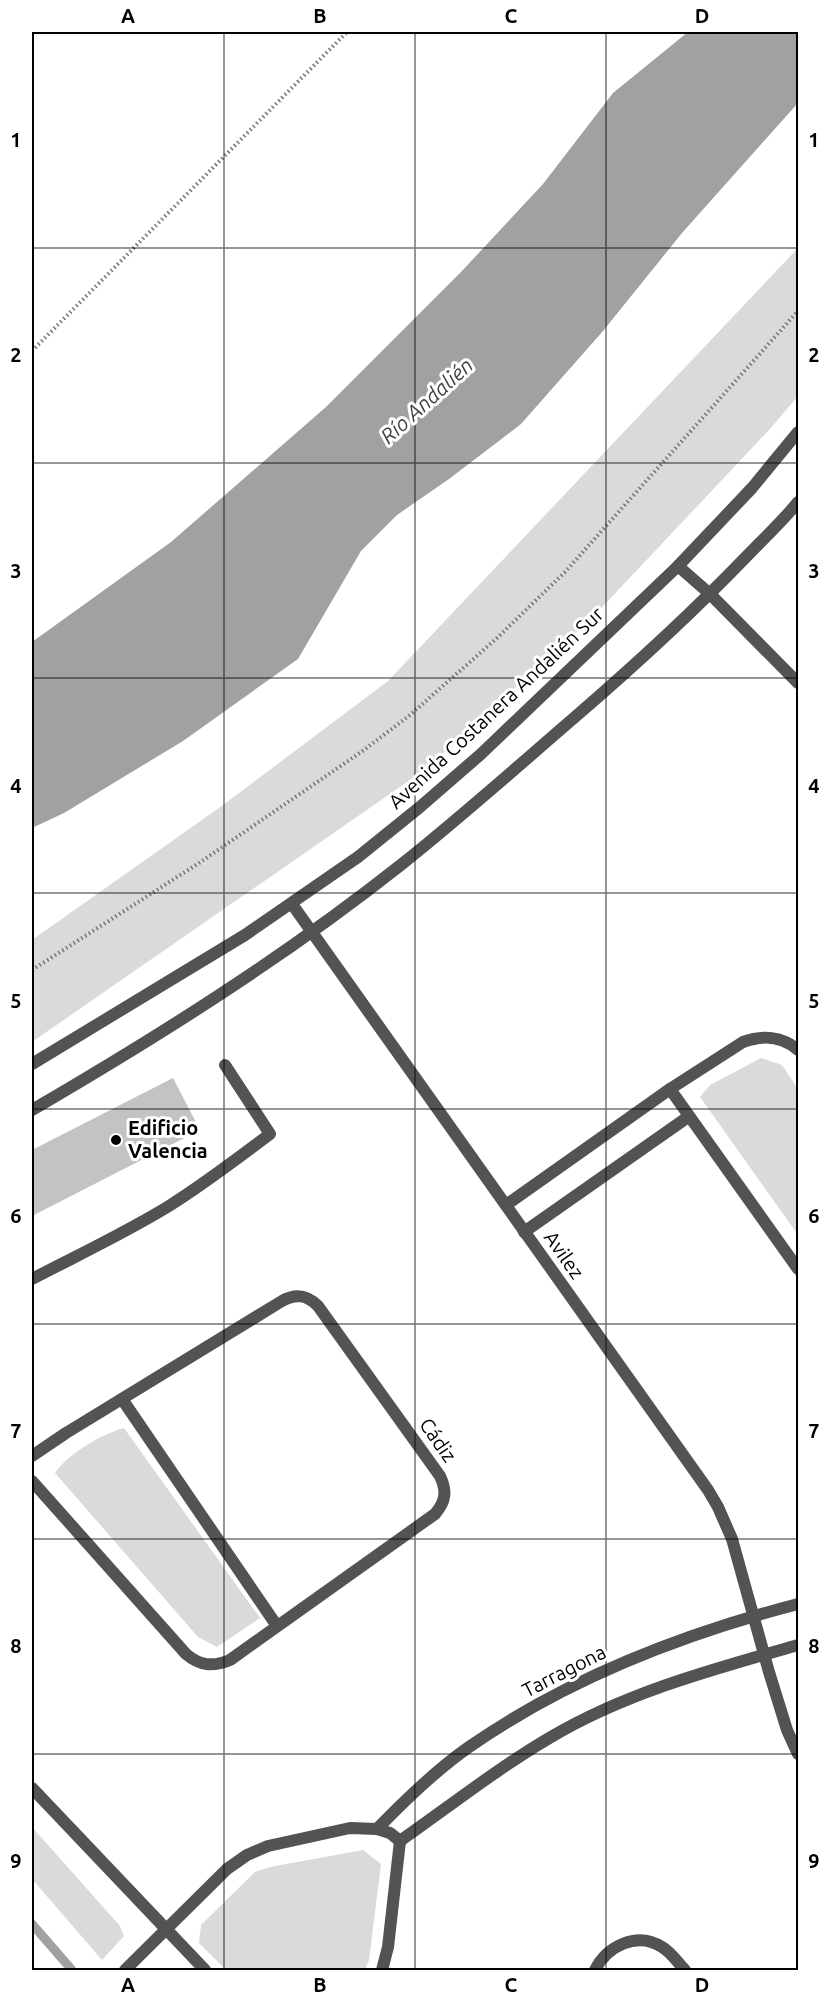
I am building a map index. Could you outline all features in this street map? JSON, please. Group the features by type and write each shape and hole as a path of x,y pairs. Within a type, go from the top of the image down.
{"street":[{"name":"Avenida Costanera Andalién Sur","path":"32,1064 198,964 292,904 420,807 472,761 678,566 752,488 798,432"},
{"path":"32,1110 185,1016 312,932 400,866 485,796 629,670 710,594 798,502"},
{"path":"678,566 710,594 798,683"},
{"name":"Avilez","path":"292,904 708,1490 732,1539 787,1730 798,1754"},
{"path":"506,1205 670,1089 743,1042 753,1038 774,1038 785,1041 798,1050"},
{"path":"32,1279 169,1206 221,1172 270,1134 225,1065"},
{"path":"670,1089 798,1269"},
{"path":"524,1232 688,1117"},
{"name":"Cádiz","path":"32,1456 282,1301 291,1296 301,1296 310,1299 318,1306 440,1476 445,1496 442,1506 435,1514 230,1660 220,1665 208,1665 192,1659 32,1482"},
{"path":"122,1399 277,1626"},
{"path":"32,1502 43,1494"},
{"name":"Tarragona","path":"377,1829 434,1775 468,1748 524,1713 594,1676 646,1653 699,1633 798,1604"},
{"path":"382,1971 387,1954 400,1841 513,1760 552,1736 657,1688 798,1645"},
{"path":"32,1788 205,1971"},
{"path":"126,1969 227,1869 247,1855 268,1846 350,1828 377,1829 390,1833 400,1841"},
{"path":"595,1971 599,1962 616,1946 639,1941 651,1942 663,1947 685,1971"}],"path":[{"path":"32,351 347,32"},
{"path":"32,970 199,863 364,750 410,715 496,639 565,572 798,311"}],"shaded area":[{"path":"798,248 798,396 770,429 590,620 423,771 32,1042 32,940 223,805 388,681"},
{"path":"761,1058 782,1065 798,1089 798,1235 700,1097 710,1085"},
{"path":"124,1428 260,1618 217,1647 198,1637 55,1473 68,1459 86,1446 105,1435"},
{"path":"32,1827 120,1926 124,1936 102,1960 32,1879"},
{"path":"363,1850 381,1864 369,1960 365,1970 226,1970 199,1943 201,1925 255,1872 270,1867"}],"water":[{"name":"Río Andalién","path":"688,32 798,32 798,103 682,233 603,331 521,424 397,515 361,551 298,659 183,741 64,813 32,828 32,642 171,542 326,407 461,272 543,184 613,93"}],"building":[{"name":"Edificio Valencia","path":"173,1078 200,1130 32,1216 32,1150"}],"waterway":[{"path":"32,1924 72,1970"}],"place":[{"name":"Edificio Valencia","path":"116,1140"}]}
